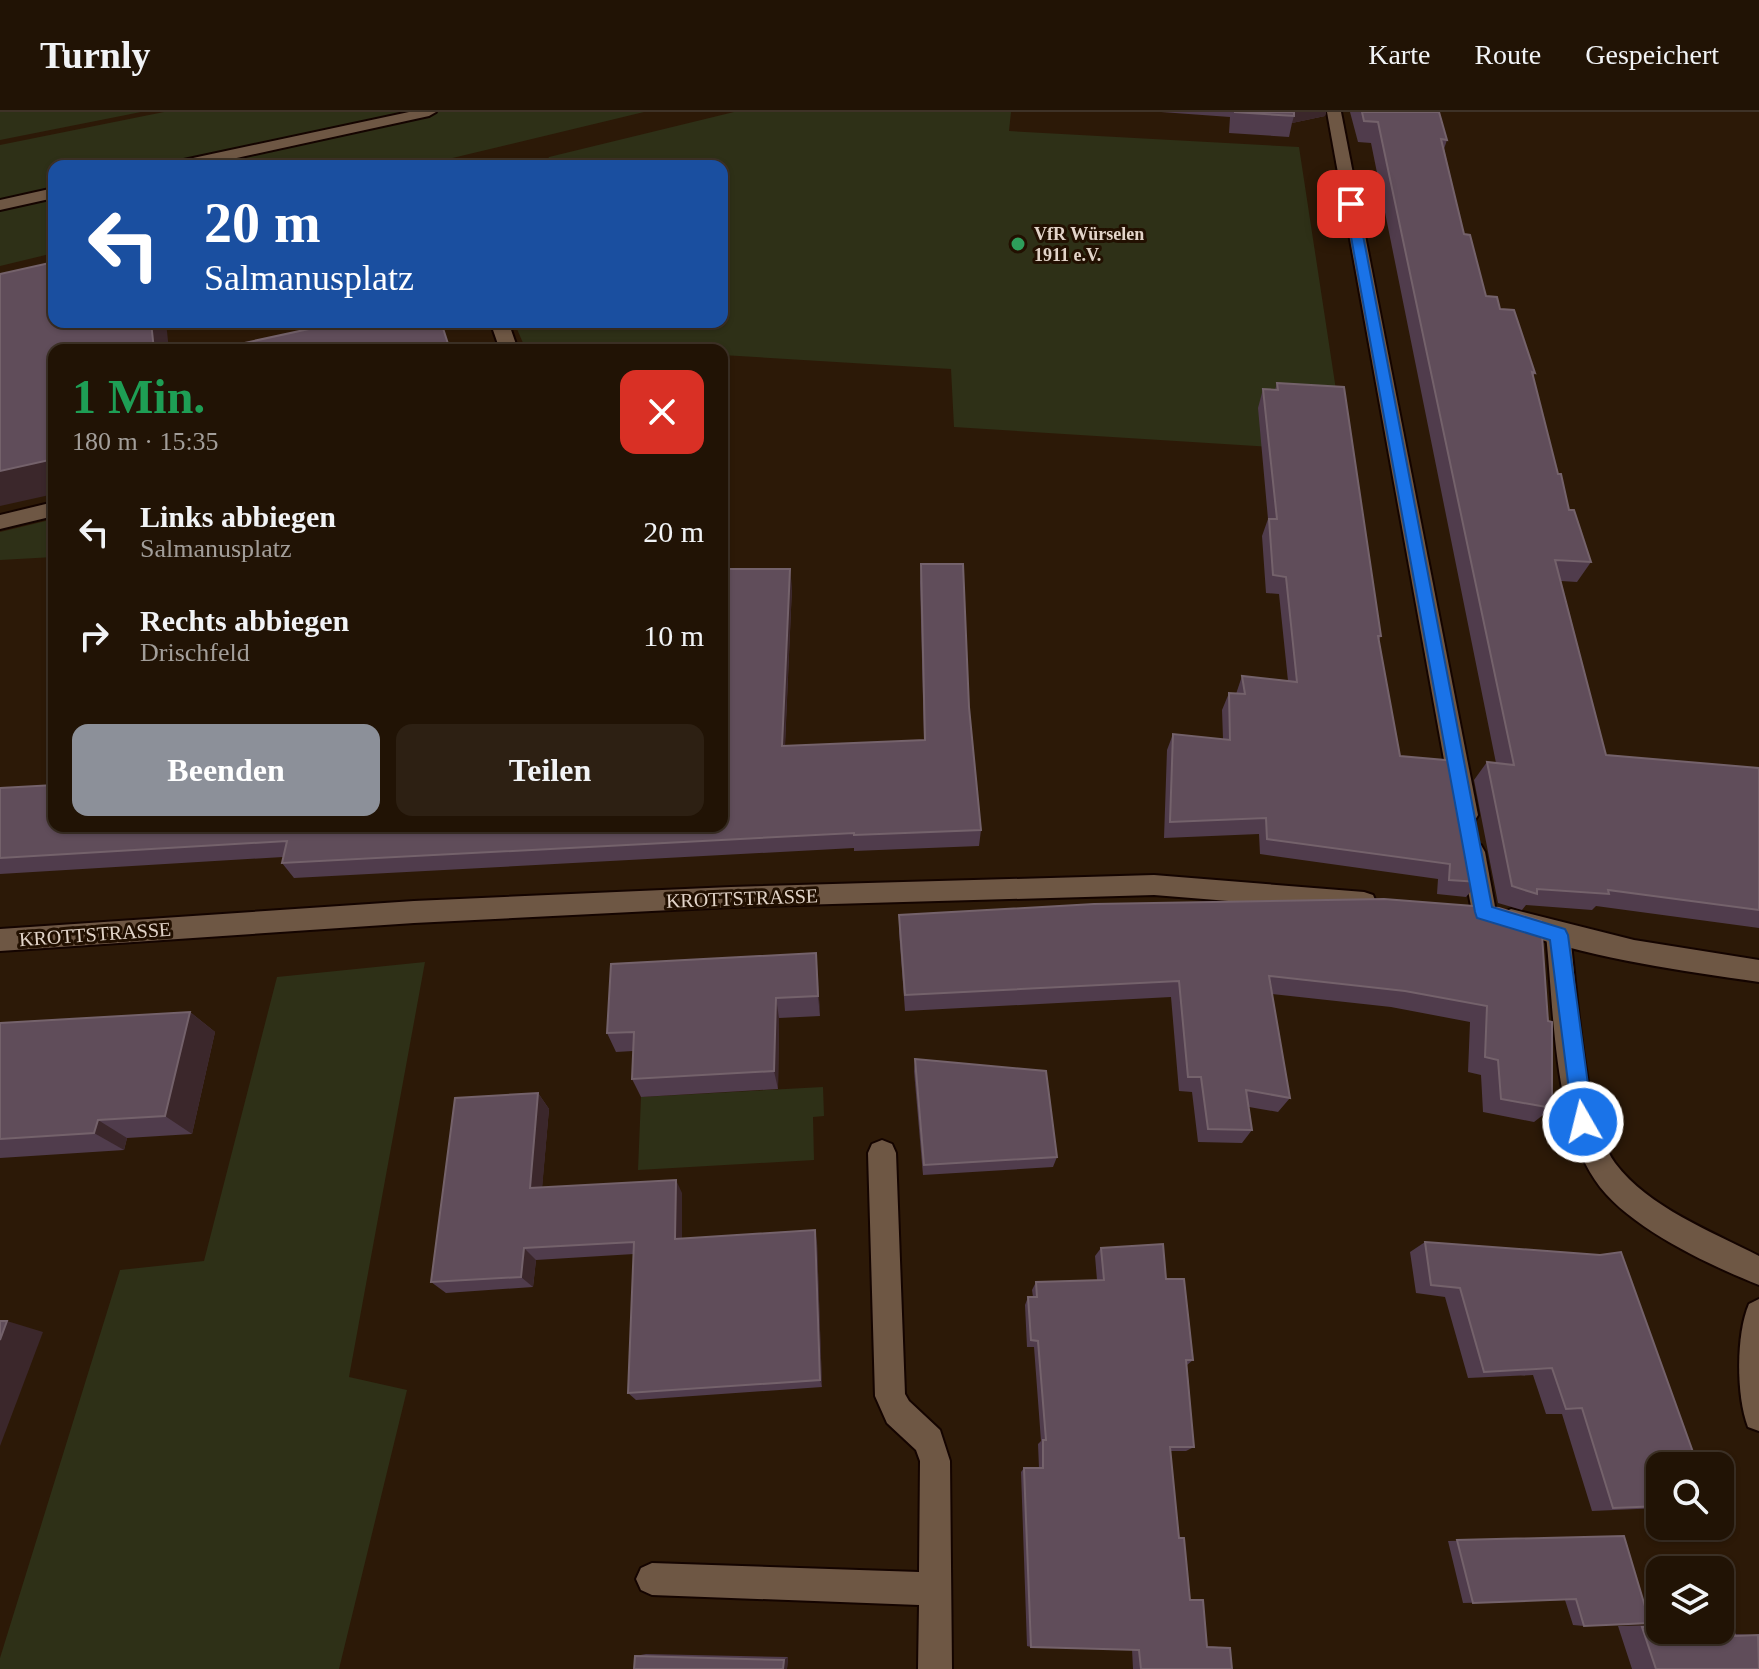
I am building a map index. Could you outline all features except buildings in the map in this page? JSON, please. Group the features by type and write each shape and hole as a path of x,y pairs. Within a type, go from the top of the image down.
{"street":[{"path":"207,160 429,112"},
{"path":"1334,112 1484,912"},
{"path":"0,205 48,194"},
{"path":"0,522 48,510"},
{"name":"KROTTSTRASSE","path":"0,940 429,911 1138,885 1390,904"},
{"path":"1453,909 1484,912 1558,935 1678,961 1759,971"},
{"path":"1558,935 1583,1122 1604,1171 1648,1212 1759,1271"},
{"path":"882,1153 890,1396 898,1412 929,1441 935,1461 935,1669"},
{"path":"1759,1314 1754,1368 1759,1416"},
{"path":"652,1579 935,1589"}],"green space":[{"path":"0,112 141,112 0,140"},
{"path":"164,112 644,112 444,160 48,160 48,254 0,266 0,145"},
{"name":"VfR Würselen 1911 e.V.","path":"734,112 1011,112 1009,131 1299,147 1338,403 1272,447 954,427 951,369 728,355 728,344 523,344 517,328 728,328 728,160 547,160 549,157"},
{"path":"48,520 48,557 0,560 0,532"},
{"path":"425,962 349,1377 407,1390 339,1669 0,1669 0,1658 120,1270 204,1261 277,977"},
{"path":"823,1087 824,1116 813,1117 814,1160 638,1170 641,1097"}],"place":[{"name":"VfR Würselen 1911 e.V.","path":"1018,244"}],"route":[{"path":"1351,204 1484,912 1558,935 1583,1122"}]}
